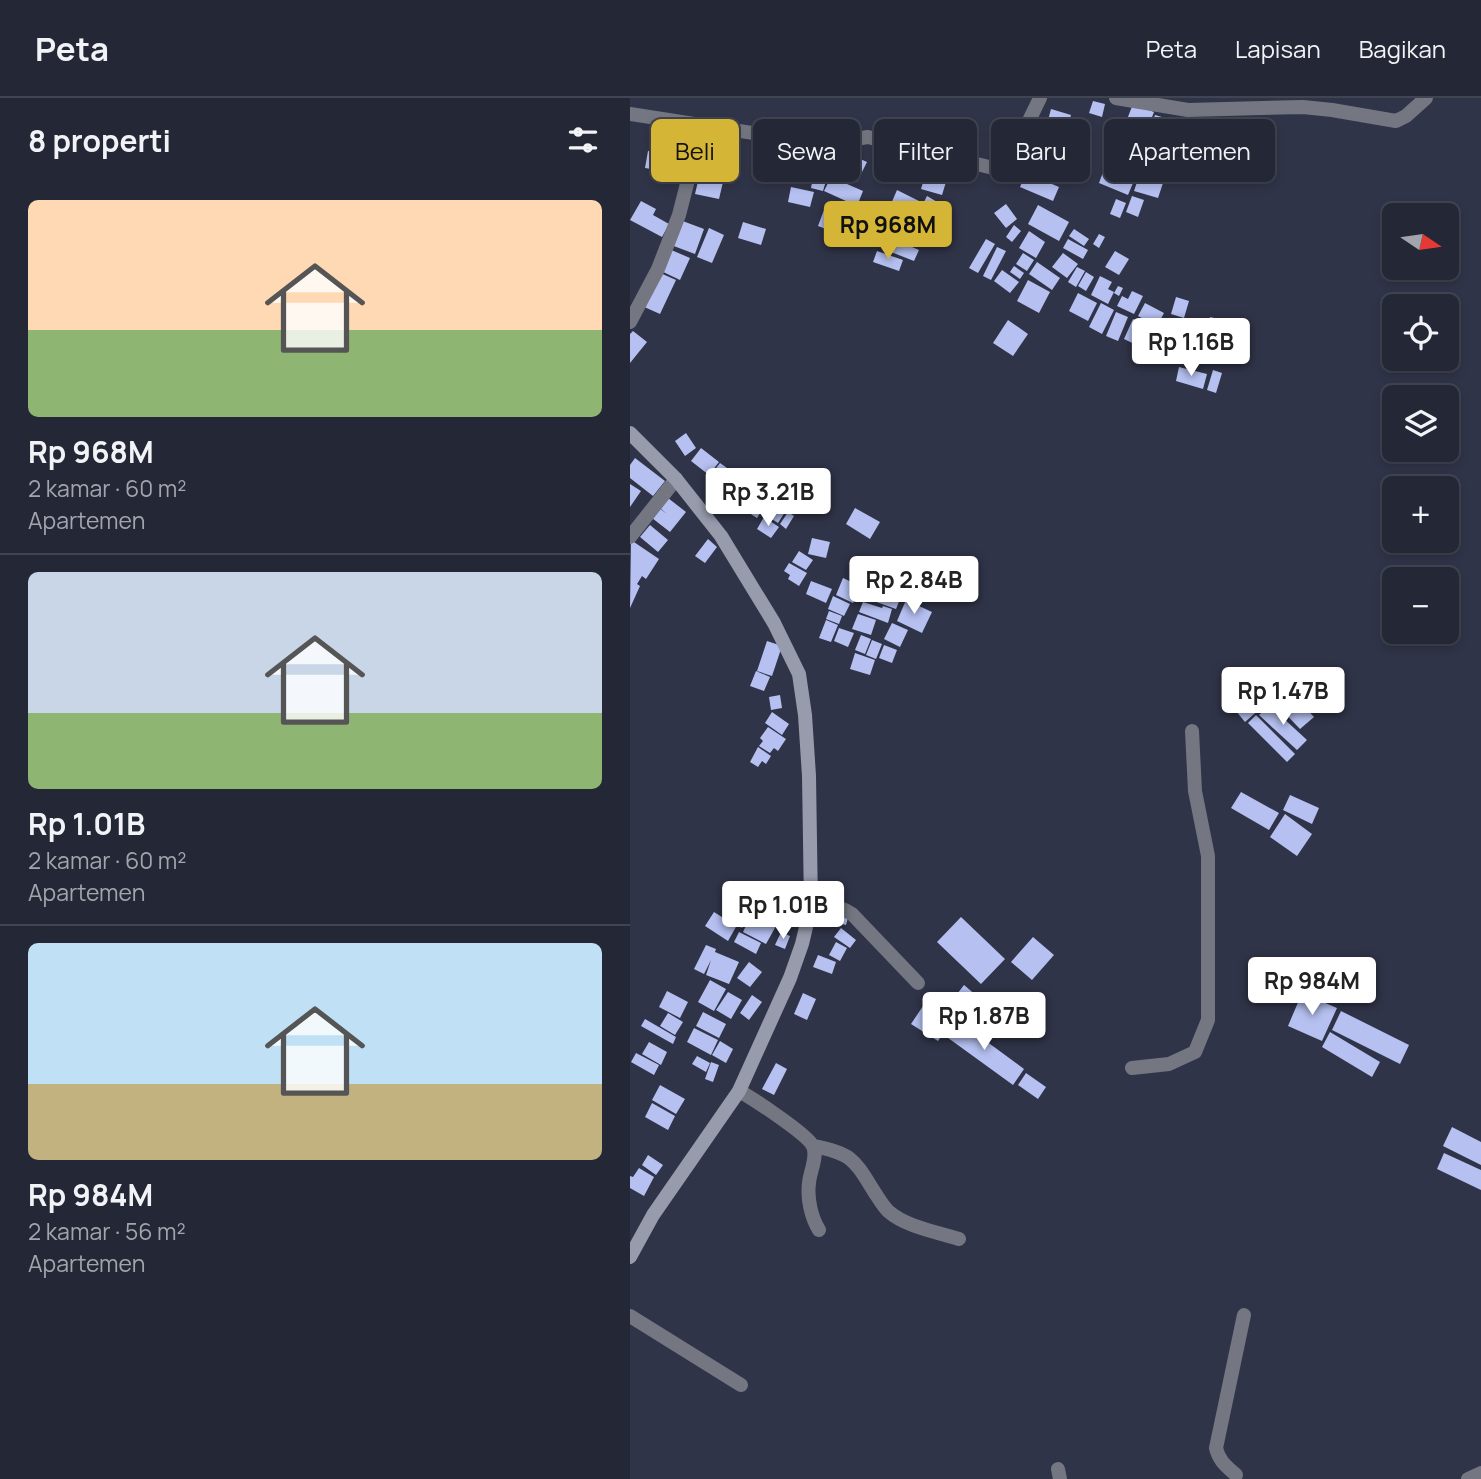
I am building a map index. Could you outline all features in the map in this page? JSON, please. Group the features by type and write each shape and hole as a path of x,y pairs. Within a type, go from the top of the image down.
{"street":[{"path":"739,131 824,144 868,136 997,169 1005,167 1010,160 1041,98"},
{"path":"1116,98 1188,110 1303,107 1396,121 1406,116 1426,98"},
{"path":"630,114 663,119"},
{"path":"630,322 658,269 679,215 687,182"},
{"path":"630,433 676,479 727,547 775,623 799,674 805,715 818,906 805,933 745,1094 653,1215 630,1257"},
{"path":"630,537 676,479"},
{"path":"1132,1068 1169,1064 1195,1052 1208,1020 1208,856 1195,791 1192,731"},
{"path":"818,906 843,908 859,919 918,983"},
{"path":"745,1094 781,1118 813,1146 815,1156 808,1186 814,1221 819,1230"},
{"path":"813,1146 846,1155 857,1163 886,1209 894,1215 910,1224 959,1239"},
{"path":"1239,1478 1222,1462 1216,1448 1244,1315"},
{"path":"630,1317 741,1385"},
{"path":"1468,1479 1481,1473"}],"building":[{"path":"1093,101 1105,104 1102,117 1089,113"},
{"path":"1133,104 1154,112 1151,119 1127,119"},
{"path":"1051,109 1071,115 1070,119 1048,119"},
{"path":"648,151 651,151 651,169 645,168"},
{"path":"860,159 867,162 860,176"},
{"path":"1104,170 1104,182 1133,182 1128,195 1099,183"},
{"path":"698,182 723,182 719,199 695,194"},
{"path":"812,182 826,182 823,191 811,188"},
{"path":"828,182 842,182 863,191 857,206 824,191"},
{"path":"923,182 946,182 942,195 921,189"},
{"path":"1022,182 1047,182 1059,187 1053,201 1020,187"},
{"path":"1137,182 1163,182 1158,198 1134,191"},
{"path":"791,187 814,192 810,207 788,202"},
{"path":"897,190 921,202 914,215 891,204"},
{"path":"927,196 939,203 925,233 917,229 921,220 916,218"},
{"path":"1132,196 1144,200 1138,217 1126,212"},
{"path":"1116,199 1126,203 1120,218 1110,214"},
{"path":"641,201 656,209 653,215 669,224 662,237 630,220"},
{"path":"1006,204 1017,219 1006,228 994,213"},
{"path":"1038,205 1069,222 1059,241 1028,224"},
{"path":"856,207 880,217 874,232 850,222"},
{"path":"824,210 845,218 839,234 818,226"},
{"path":"680,220 704,229 695,254 671,245"},
{"path":"743,222 766,229 761,245 738,238"},
{"path":"849,223 873,234 868,246 844,236"},
{"path":"1014,225 1021,231 1012,242 1006,237"},
{"path":"709,228 724,235 712,263 697,257"},
{"path":"1074,229 1089,239 1084,246 1069,236"},
{"path":"1029,231 1045,242 1036,258 1019,248"},
{"path":"1099,234 1105,237 1099,248 1093,244"},
{"path":"986,239 995,244 978,273 969,268"},
{"path":"1068,239 1088,250 1083,259 1063,248"},
{"path":"896,240 919,250 914,261 891,252"},
{"path":"997,247 1006,251 991,280 983,276"},
{"path":"669,249 690,258 680,280 659,270"},
{"path":"877,251 903,260 899,271 873,262"},
{"path":"1115,251 1129,259 1119,275 1105,267"},
{"path":"1023,253 1034,260 1027,271 1016,264"},
{"path":"1063,253 1078,264 1067,278 1052,267"},
{"path":"1037,262 1060,278 1052,290 1029,274"},
{"path":"1014,266 1024,273 1020,279 1010,272"},
{"path":"1077,267 1085,271 1076,287 1068,282"},
{"path":"1002,270 1019,282 1010,293 994,281"},
{"path":"658,272 676,280 660,314 642,306"},
{"path":"1086,272 1094,277 1086,291 1078,286"},
{"path":"1100,276 1112,282 1108,289 1114,292 1108,304 1091,295"},
{"path":"1028,280 1050,292 1039,313 1017,301"},
{"path":"1118,286 1123,288 1119,296 1114,293"},
{"path":"1132,291 1143,296 1134,314 1117,306 1122,296 1128,299"},
{"path":"1078,293 1097,303 1088,321 1069,311"},
{"path":"1176,297 1189,301 1184,318 1171,314"},
{"path":"1101,303 1114,310 1102,334 1089,327"},
{"path":"1145,303 1164,313 1157,326 1138,316"},
{"path":"1116,312 1128,317 1118,341 1106,336"},
{"path":"1210,317 1224,320 1222,329 1208,325"},
{"path":"1133,319 1165,333 1155,354 1124,339"},
{"path":"1008,320 1028,334 1013,356 993,343"},
{"path":"633,331 647,342 630,363 630,334"},
{"path":"1177,336 1196,341 1192,356 1174,351"},
{"path":"1202,339 1215,342 1209,364 1196,360"},
{"path":"1179,367 1207,374 1203,389 1176,381"},
{"path":"1213,370 1222,373 1216,393 1207,390"},
{"path":"686,433 696,448 685,456 675,441"},
{"path":"701,448 719,462 709,475 691,461"},
{"path":"635,458 665,481 653,496 630,478 630,465"},
{"path":"720,463 727,468 716,481 710,476"},
{"path":"630,484 641,491 630,507"},
{"path":"756,494 768,501 757,518 746,511"},
{"path":"668,498 686,512 670,532 652,518 659,508 667,514 660,508"},
{"path":"769,502 785,512 778,523 762,513"},
{"path":"855,508 880,522 870,539 846,524"},
{"path":"788,512 794,516 786,529 780,524"},
{"path":"764,517 779,527 771,538 757,529"},
{"path":"650,525 668,540 658,552 640,537"},
{"path":"812,538 830,542 826,558 808,554"},
{"path":"708,539 717,547 705,563 695,556"},
{"path":"631,540 659,559 646,579 642,576 637,584 640,586 630,608"},
{"path":"799,551 813,560 806,570 792,562"},
{"path":"789,563 807,573 799,586 788,579 790,575 784,571"},
{"path":"843,578 860,586 853,603 836,595"},
{"path":"811,581 832,589 826,603 806,594"},
{"path":"873,584 902,594 896,609 868,599"},
{"path":"833,596 850,604 844,616 828,609"},
{"path":"906,600 932,612 922,633 897,621"},
{"path":"863,602 892,609 888,623 859,612"},
{"path":"829,611 842,616 839,624 826,619"},
{"path":"858,614 876,620 871,635 852,629"},
{"path":"826,620 838,625 831,642 819,638"},
{"path":"892,623 908,630 900,647 884,639"},
{"path":"839,628 854,633 848,647 834,641"},
{"path":"861,635 871,639 865,654 855,650"},
{"path":"872,640 882,644 876,659 866,655"},
{"path":"767,641 782,646 772,676 757,671"},
{"path":"884,645 897,650 892,663 879,658"},
{"path":"855,653 875,660 870,675 850,669"},
{"path":"756,671 770,677 764,691 750,686"},
{"path":"1252,676 1271,699 1245,722 1226,699"},
{"path":"1289,690 1314,717 1300,729 1275,703"},
{"path":"780,695 782,708 771,710 769,697"},
{"path":"1269,705 1307,740 1297,750 1259,715"},
{"path":"772,712 789,724 782,735 765,723"},
{"path":"1256,715 1295,754 1287,762 1248,723"},
{"path":"768,727 786,739 778,751 774,748 770,753 759,746 763,741 760,738"},
{"path":"758,747 771,756 766,764 762,761 758,767 750,762"},
{"path":"1241,792 1279,813 1269,830 1231,808"},
{"path":"1290,795 1319,808 1312,824 1283,810"},
{"path":"1285,814 1312,834 1297,856 1270,837"},
{"path":"763,890 780,898 782,894 798,902 785,929 752,912"},
{"path":"743,907 751,912 742,928 737,925 728,941 705,926 714,912 733,924"},
{"path":"837,910 849,914 846,925 834,922"},
{"path":"752,913 776,926 766,944 743,932"},
{"path":"961,917 1005,959 981,984 937,942"},
{"path":"841,928 856,940 850,948 834,937"},
{"path":"739,932 761,943 756,954 734,942"},
{"path":"781,932 790,936 785,949 775,945"},
{"path":"1033,937 1054,955 1032,980 1011,962"},
{"path":"836,942 847,948 840,961 829,955"},
{"path":"706,945 716,949 715,952 739,962 729,984 706,975 711,960 704,974 694,969"},
{"path":"818,955 836,962 832,974 813,967"},
{"path":"749,962 762,972 750,987 737,978"},
{"path":"710,980 726,989 714,1011 698,1002"},
{"path":"964,985 977,996 966,1008 954,998"},
{"path":"667,991 688,1002 680,1018 659,1007"},
{"path":"728,992 742,1000 731,1019 716,1010"},
{"path":"803,993 816,999 807,1020 794,1014"},
{"path":"1302,993 1337,1008 1322,1041 1288,1026"},
{"path":"752,995 762,1002 749,1020 740,1013"},
{"path":"927,1000 954,1018 938,1041 911,1024"},
{"path":"1341,1011 1409,1045 1400,1064 1332,1030"},
{"path":"703,1012 726,1024 719,1038 696,1026"},
{"path":"668,1013 683,1022 675,1035 660,1026"},
{"path":"645,1019 676,1037 673,1044 641,1026"},
{"path":"956,1019 1024,1069 1013,1085 944,1035"},
{"path":"694,1028 718,1040 711,1055 687,1042"},
{"path":"1330,1032 1380,1062 1372,1077 1322,1047"},
{"path":"720,1041 733,1049 726,1063 712,1055"},
{"path":"649,1042 667,1052 661,1065 642,1054"},
{"path":"636,1053 659,1065 654,1075 631,1062"},
{"path":"697,1056 710,1063 706,1072 692,1064"},
{"path":"711,1062 719,1065 713,1082 705,1079"},
{"path":"776,1063 787,1069 774,1095 762,1089"},
{"path":"1026,1073 1046,1087 1038,1099 1018,1085"},
{"path":"660,1085 685,1099 676,1114 652,1100"},
{"path":"652,1103 675,1116 668,1130 645,1117"},
{"path":"1452,1127 1481,1142 1481,1165 1443,1146"},
{"path":"1444,1153 1481,1170 1481,1190 1437,1169"},
{"path":"648,1155 663,1165 656,1175 642,1165"},
{"path":"639,1168 654,1177 644,1196 630,1188 630,1176 633,1177"}]}
